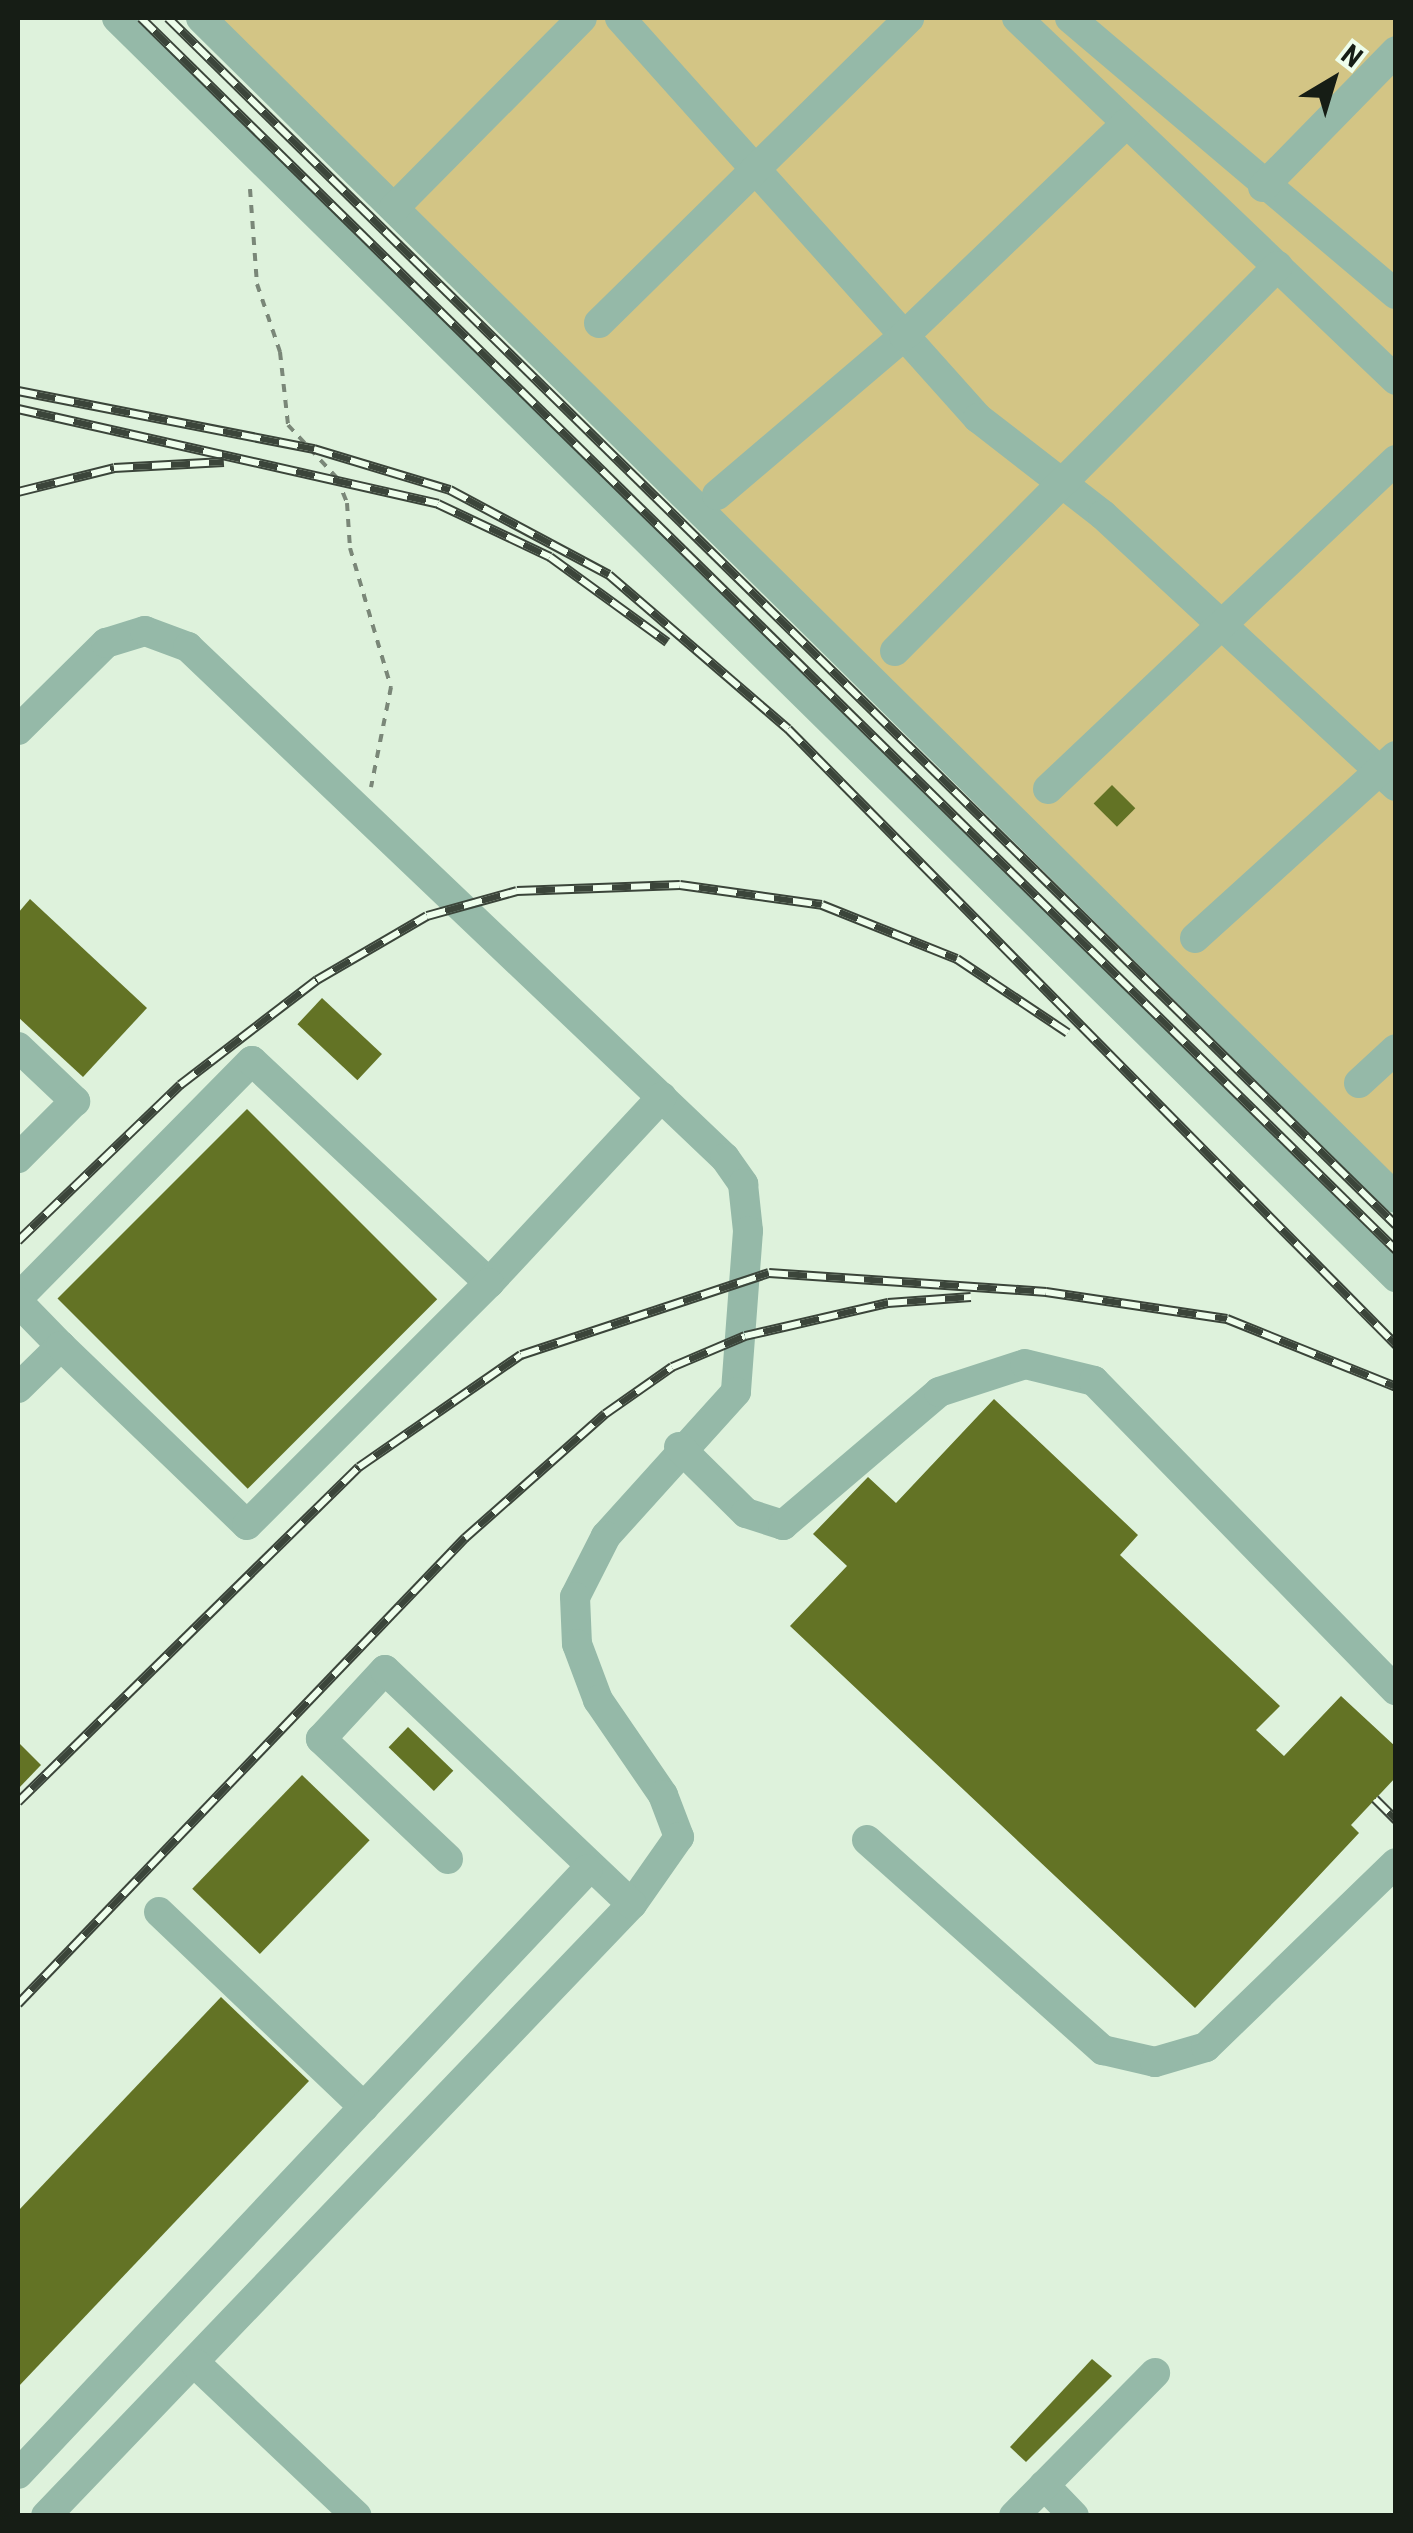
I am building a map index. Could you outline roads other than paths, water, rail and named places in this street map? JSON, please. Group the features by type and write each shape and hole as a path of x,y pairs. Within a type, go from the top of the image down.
{"street":[{"path":"117,18 1396,1277"},
{"path":"201,18 1396,1198"},
{"path":"394,208 582,18"},
{"path":"620,18 978,418 1064,486 1391,771 1195,938"},
{"path":"598,323 760,173 909,18"},
{"path":"1018,18 1396,380"},
{"path":"1080,21 1263,187 1396,294"},
{"path":"1263,187 1396,51"},
{"path":"717,495 904,336 1127,123"},
{"path":"895,650 1064,486 1278,266"},
{"path":"1048,789 1226,626 1396,460"},
{"path":"18,730 106,643 146,631 188,647 662,1097 743,1184 748,1231 736,1392 679,1447 606,1536 575,1597 577,1644 598,1700 664,1794 679,1837 632,1904 196,2364 46,2516"},
{"path":"18,1048 76,1102 18,1158"},
{"path":"1359,1083 1396,1049"},
{"path":"489,1283 252,1062 18,1300 60,1346 247,1525 489,1283 662,1097"},
{"path":"18,1388 60,1346"},
{"path":"679,1447 746,1513 784,1525 939,1392 1025,1364 1094,1381 1396,1690"},
{"path":"448,1859 321,1739 385,1670 588,1869 632,1904"},
{"path":"866,1840 1103,2050 1155,2062 1206,2047 1396,1863"},
{"path":"18,2474 588,1869"},
{"path":"159,1912 364,2107"},
{"path":"196,2364 357,2516"},
{"path":"1014,2516 1155,2372"},
{"path":"1044,2486 1074,2516"}],"railway":[{"path":"141,18 1396,1250"},
{"path":"168,18 1396,1225"},
{"path":"18,391 314,449 450,490 609,575 788,729 1396,1345"},
{"path":"18,409 438,504 550,557 667,642"},
{"path":"18,492 114,468 224,462"},
{"path":"18,1241 180,1085 317,980 427,916 517,891 680,885 822,905 957,959 1068,1033"},
{"path":"18,1802 359,1467 521,1355 769,1273 1046,1292 1227,1319 1396,1387"},
{"path":"18,2004 465,1538 605,1414 672,1367 745,1336 888,1303 971,1297"},
{"path":"1375,1799 1396,1820"}]}
